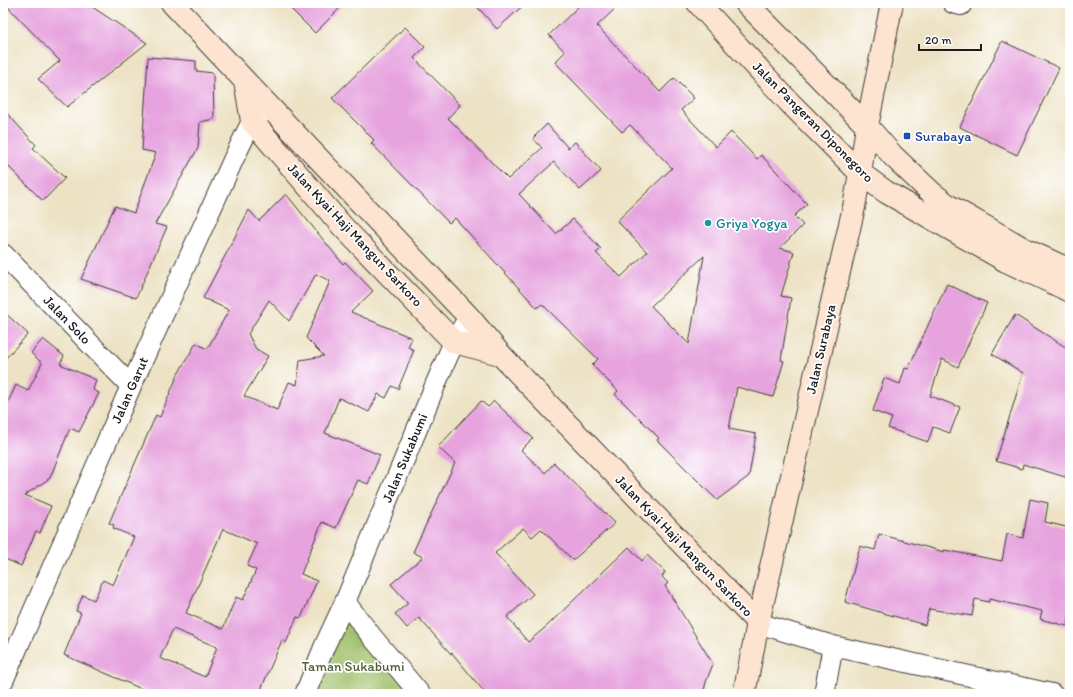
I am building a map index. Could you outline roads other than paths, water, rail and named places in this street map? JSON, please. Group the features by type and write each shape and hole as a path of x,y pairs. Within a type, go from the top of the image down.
{"street":[{"name":"Jalan Kyai Haji Mangun Sarkoro","path":"172,3 245,82 469,317 500,354 758,623 833,646 1052,694"},
{"name":"Jalan Pangeran Diponegoro","path":"698,3 790,103 860,173 886,192 1006,261 1070,291"},
{"path":"746,3 867,126 893,156 944,203 1026,250 1070,270"},
{"name":"Jalan Surabaya","path":"744,694 758,623 854,207 867,126 892,3"},
{"path":"953,3 961,5 961,3"},
{"path":"245,82 252,121"},
{"name":"Jalan Garut","path":"3,681 131,386 252,121 270,107"},
{"name":"Jalan Kyai Haji Mangun Sarkoro","path":"252,121 344,227 454,342"},
{"path":"344,227 364,206"},
{"name":"Jalan Solo","path":"3,254 131,386"},
{"name":"Jalan Sukabumi","path":"305,694 454,342 469,317"},
{"path":"454,342 500,354"},
{"path":"345,602 372,638 420,694"},
{"path":"824,694 833,646"}],"place":[{"name":"Surabaya","path":"907,136"},
{"name":"Griya Yogya","path":"708,223"}],"park label":[{"name":"Taman Sukabumi","path":"353,666"}]}
